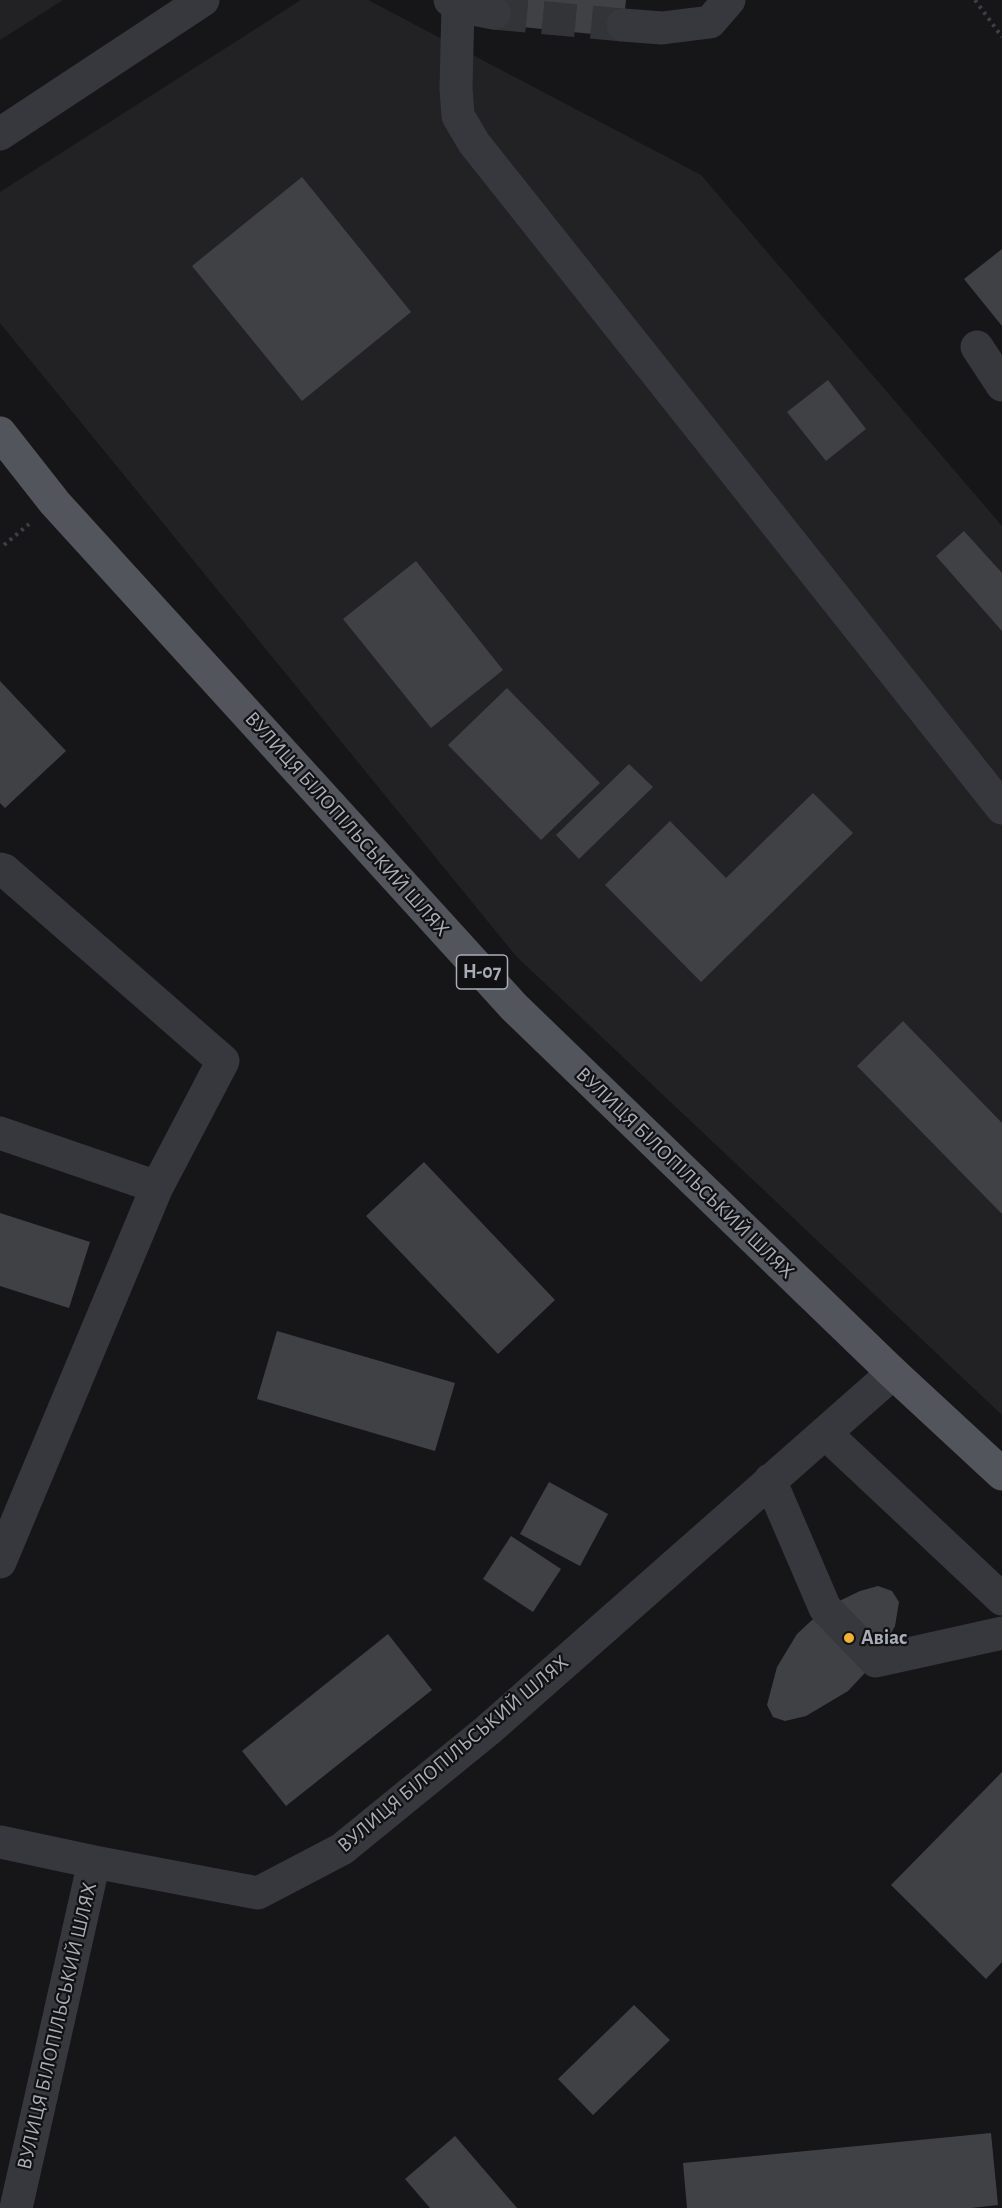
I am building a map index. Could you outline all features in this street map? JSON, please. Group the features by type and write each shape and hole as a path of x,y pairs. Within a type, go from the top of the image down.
{"main road":[{"name":"ВУЛИЦЯ БІЛОПІЛЬСЬКИЙ ШЛЯХ","path":"0,433 55,503 514,1007 893,1373 1002,1474"}],"street":[{"path":"0,134 203,0"},
{"path":"623,25 662,28 710,22 729,0"},
{"path":"494,13 454,3 458,116 474,143 1002,808"},
{"path":"976,347 1002,385"},
{"path":"0,869 4,870 223,1060 157,1186 0,1562"},
{"path":"0,1133 157,1186"},
{"name":"ВУЛИЦЯ БІЛОПІЛЬСЬКИЙ ШЛЯХ","path":"16,2208 94,1862 258,1893 342,1849 488,1730 893,1373"},
{"path":"825,1433 1002,1599"},
{"path":"770,1480 825,1608 876,1661 1002,1633"},
{"path":"0,1842 94,1862"}],"path":[{"path":"975,0 1002,37"}],"shaded area":[{"path":"0,0 63,0 0,40"},
{"path":"301,0 368,0 701,175 1002,526 1002,1415 516,956 0,323 0,192"}],"building":[{"path":"496,0 626,0 622,37 493,24"},
{"path":"302,177 411,312 302,401 192,266"},
{"path":"1002,249 1002,326 964,279"},
{"path":"828,380 866,429 826,461 787,412"},
{"path":"964,531 1002,573 1002,631 936,556"},
{"path":"416,561 503,670 431,728 343,619"},
{"path":"0,681 66,751 5,808 0,803"},
{"path":"507,688 600,783 541,840 448,745"},
{"path":"629,764 653,787 579,859 556,835"},
{"path":"813,793 853,833 701,982 605,885 670,821 726,878"},
{"path":"903,1021 1002,1123 1002,1214 857,1066"},
{"path":"424,1162 555,1300 498,1354 366,1216"},
{"path":"0,1213 90,1242 69,1308 0,1286"},
{"path":"277,1331 455,1383 435,1451 257,1399"},
{"path":"549,1482 608,1514 580,1566 520,1534"},
{"path":"511,1536 561,1569 533,1612 483,1579"},
{"path":"878,1586 892,1591 899,1602 895,1626 876,1661 848,1691 806,1716 785,1721 773,1717 767,1705 777,1667 797,1634 825,1608 860,1591"},
{"path":"388,1634 432,1690 286,1806 242,1751"},
{"path":"1002,1772 1002,1962 986,1979 891,1885"},
{"path":"634,2005 670,2040 593,2115 558,2079"},
{"path":"991,2133 998,2205 971,2208 687,2208 683,2163"},
{"path":"455,2136 517,2208 430,2208 405,2179"}],"tunnel":[{"path":"494,13 623,25"}],"place":[{"name":"Авіас","path":"849,1638"}]}
